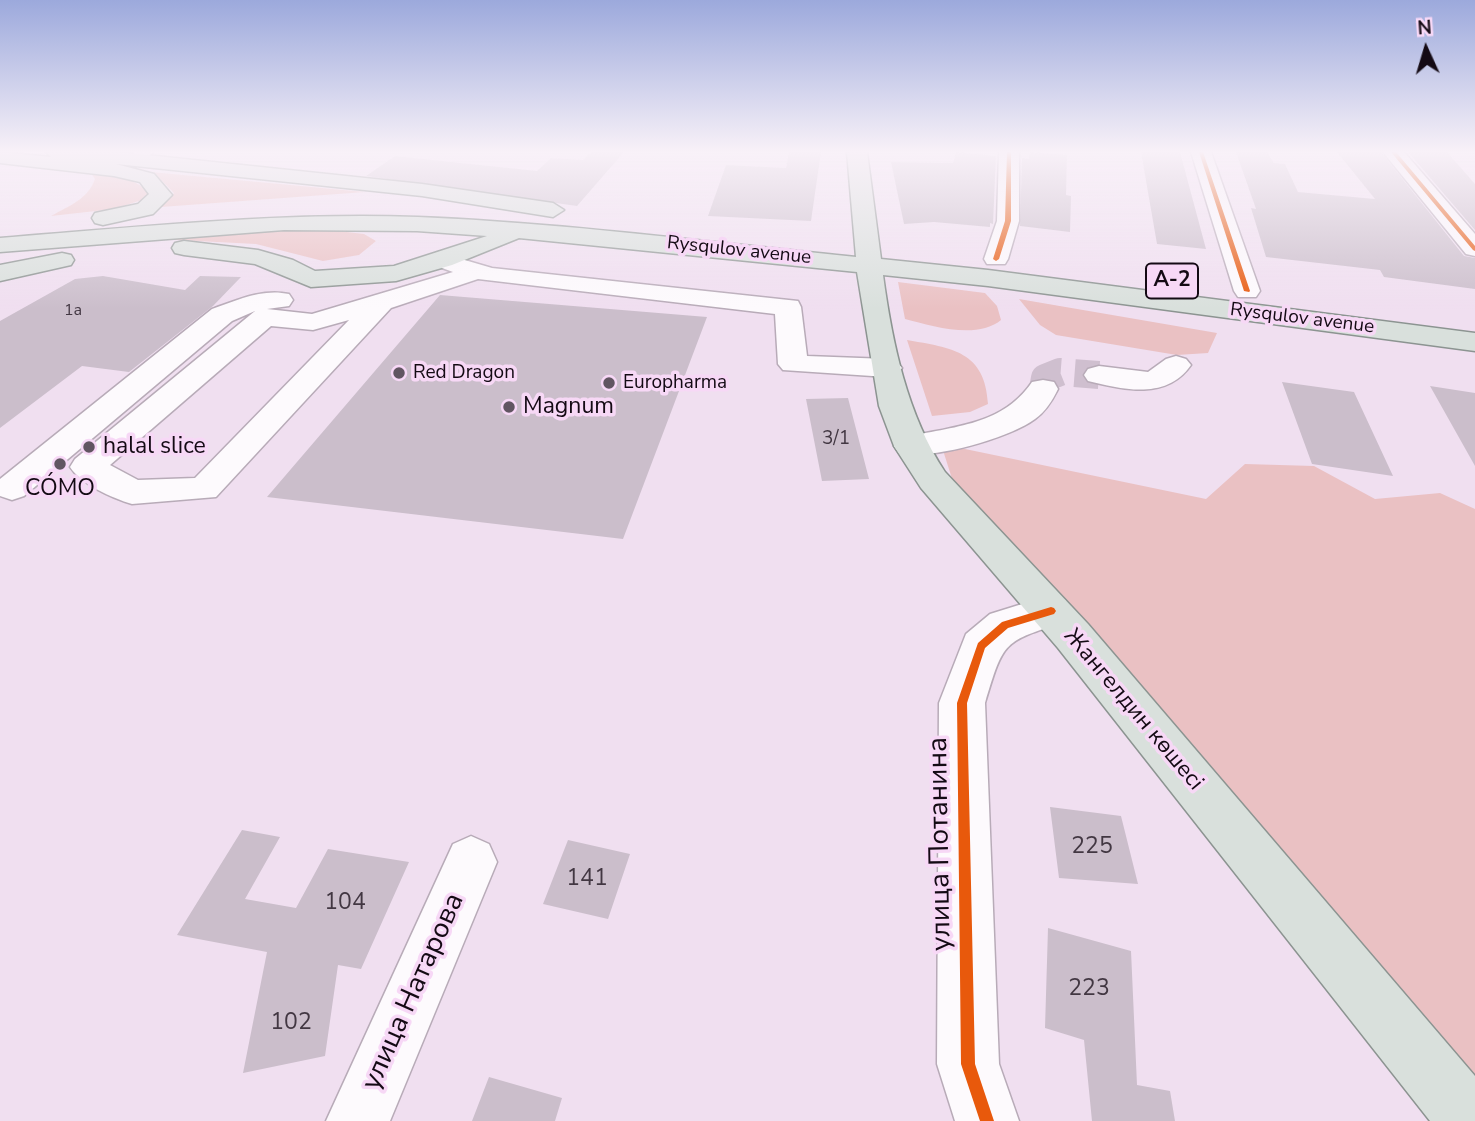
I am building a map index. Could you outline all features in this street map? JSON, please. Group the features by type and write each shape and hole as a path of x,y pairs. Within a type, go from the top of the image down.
{"main road":[{"path":"40,234 129,214 150,204"},
{"path":"512,204 614,220"},
{"name":"Жангелдин көшесі","path":"863,204 872,292 895,407 911,446 933,480 1051,611 1471,1121"},
{"name":"Rysqulov avenue","path":"0,244 40,234 165,215 329,205 614,220 869,255 1247,290 1475,319"},
{"path":"317,223 379,233 387,239 386,250 319,279"},
{"name":"Rysqulov avenue","path":"0,232 40,234 317,223 417,224 869,255"},
{"path":"0,273 57,260 179,247 258,257 319,279 396,273 443,260 496,239 541,232"},
{"name":"Rysqulov avenue","path":"992,268 1314,320 1475,342"},
{"path":"1314,320 1320,315 1475,335"}],"street":[{"path":"992,268 1007,221 1007,204"},
{"path":"1218,204 1247,290"},
{"path":"1437,204 1475,249"},
{"path":"443,260 474,272 584,287 788,307 793,364 887,368"},
{"path":"12,488 222,315 255,302 313,322 442,285 474,272"},
{"path":"319,279 276,308 87,467 132,492 204,489 382,302"},
{"path":"1099,375 1139,382 1158,379 1176,365"},
{"path":"911,446 963,436 1018,418 1040,400 1043,389"},
{"name":"улица Потанина","path":"988,1121 968,1064 962,703 981,646 1005,625 1051,611"},
{"name":"улица Натарова","path":"358,1121 471,862"}],"shaded area":[{"path":"71,204 128,204 114,209 51,216"},
{"path":"163,204 198,204 161,207"},
{"path":"305,227 364,234 376,241 359,255 323,261 256,244 158,239"},
{"path":"898,282 985,293 997,306 1001,320 980,329 954,330 905,319"},
{"path":"1019,299 1217,333 1208,353 1177,355 1056,335 1040,325"},
{"path":"907,340 938,346 963,355 980,373 986,386 988,404 970,412 932,416"},
{"path":"941,444 1206,499 1245,464 1314,466 1375,499 1440,493 1475,509 1475,1102 954,485"}],"building":[{"path":"712,204 813,204 811,221 708,216"},
{"path":"900,204 994,204 993,224 990,223 990,227 934,222 904,224"},
{"path":"1021,204 1071,204 1070,232 1020,226"},
{"path":"1150,204 1194,204 1206,249 1157,244"},
{"path":"1254,204 1423,204 1464,256 1475,258 1475,289 1384,277 1380,270 1266,257 1251,208 1256,209"},
{"path":"1453,204 1475,204 1475,230"},
{"path":"103,276 185,290 200,276 241,277 213,306 129,372 82,366 0,428 0,321 75,279"},
{"name":"Magnum","path":"440,295 707,317 623,539 267,497"},
{"path":"1282,382 1354,392 1393,476 1312,464"},
{"path":"1430,386 1475,393 1475,466"},
{"path":"848,398 869,479 822,481 806,399"},
{"path":"1050,807 1121,816 1138,884 1059,878"},
{"path":"242,830 280,837 245,899 296,908 328,849 409,862 361,969 338,965 325,1056 243,1073 267,952 177,935"},
{"path":"568,840 630,854 608,919 543,904"},
{"path":"1048,928 1131,951 1137,1085 1170,1091 1175,1121 1092,1121 1084,1040 1045,1028"},
{"path":"489,1077 562,1098 555,1121 472,1121"}],"tunnel":[{"path":"1043,389 1045,378 1060,372 1099,375"}],"cycle path":[{"path":"996,259 1008,221 1008,204"},
{"path":"1218,204 1247,291"},
{"path":"1437,204 1475,249"},
{"path":"987,1121 968,1064 962,703 981,646 1005,625 1051,611"}],"place":[{"name":"Red Dragon","path":"399,373"},
{"name":"Europharma","path":"609,383"},
{"name":"Magnum","path":"509,407"},
{"name":"halal slice","path":"89,447"},
{"name":"CÓMO","path":"60,464"}]}
